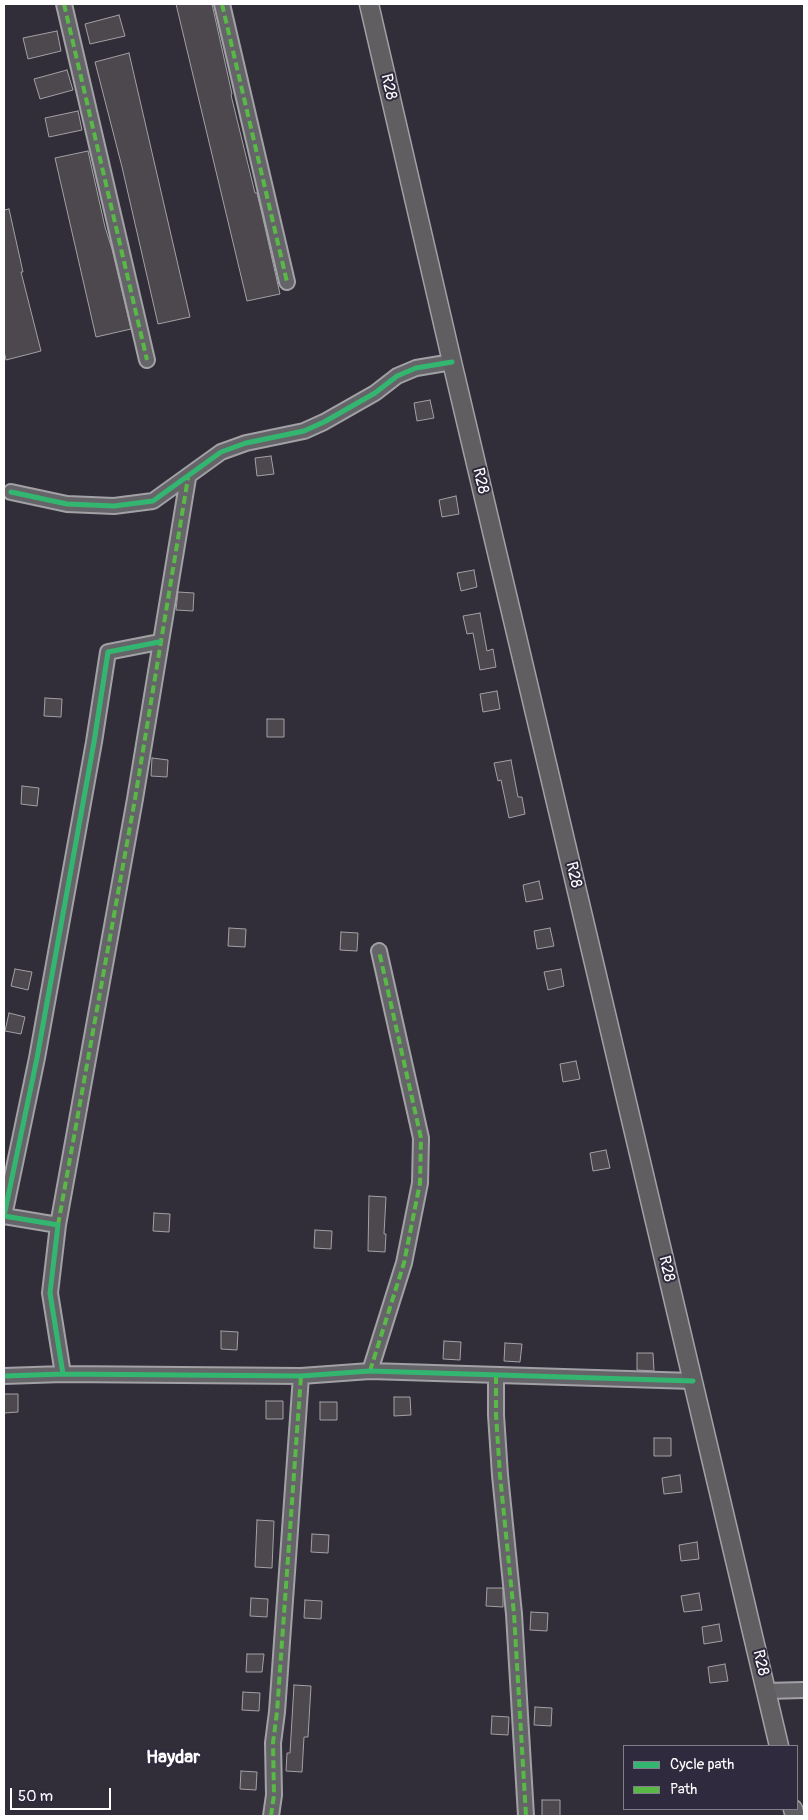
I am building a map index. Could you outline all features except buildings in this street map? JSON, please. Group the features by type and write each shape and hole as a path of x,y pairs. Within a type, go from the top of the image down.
{"main road":[{"name":"R28","path":"369,4 779,1745"}],"street":[{"path":"64,4 147,360"},
{"path":"222,4 287,282"},
{"path":"11,492 67,504 114,506 153,501 188,478 221,452 246,443 304,431 324,422 375,393 397,376 416,368 452,362"},
{"path":"63,1374 50,1293 58,1225 135,799 188,478"},
{"path":"58,1225 4,1216 37,1058 108,652 160,642"},
{"path":"370,1371 404,1263 420,1183 421,1138 379,951"},
{"path":"4,1376 63,1374 301,1376 370,1371 693,1381"},
{"path":"271,1816 274,1796 273,1743 277,1712 301,1376"},
{"path":"496,1376 496,1415 500,1475 514,1614 526,1816"},
{"path":"766,1691 804,1690"}],"marked path":[{"path":"64,4 147,360"},
{"path":"222,4 287,282"},
{"path":"58,1225 135,799 188,478"},
{"path":"370,1371 404,1263 420,1183 421,1138 379,951"},
{"path":"271,1816 274,1795 273,1743 277,1712 301,1376"},
{"path":"496,1376 496,1415 500,1475 514,1614 526,1816"}],"cycle path":[{"path":"11,492 67,504 114,506 153,501 221,452 246,443 304,431 324,422 375,393 397,376 416,368 452,362"},
{"path":"63,1374 50,1293 58,1225 4,1216 37,1058 94,742 108,652 159,642"},
{"path":"4,1376 63,1374 301,1376 370,1371 693,1381"}],"district":[{"name":"Haydar","path":"173,1758"}]}
